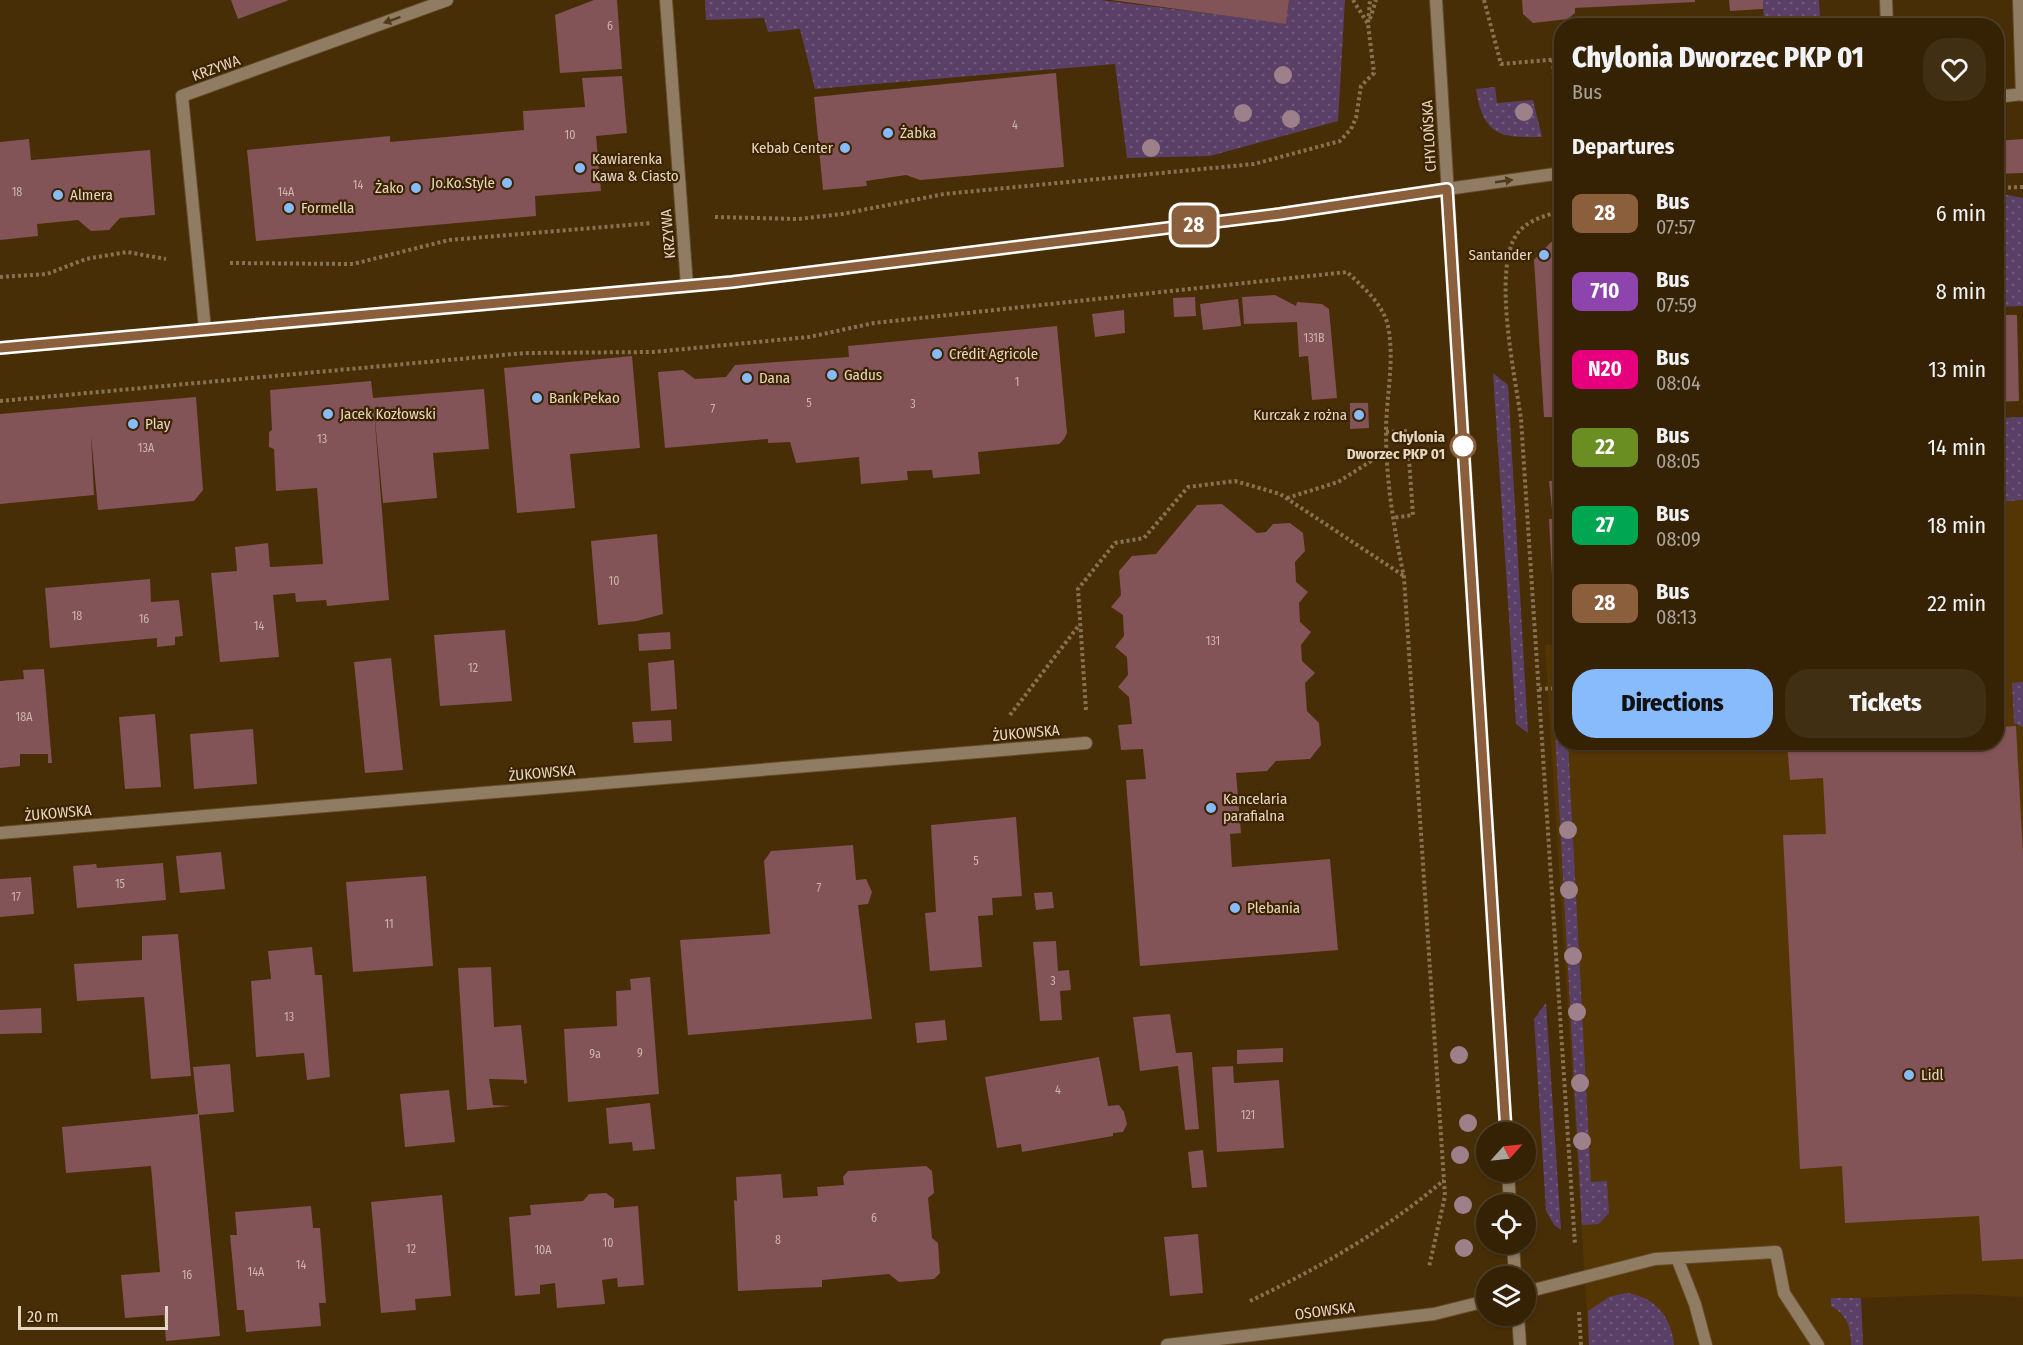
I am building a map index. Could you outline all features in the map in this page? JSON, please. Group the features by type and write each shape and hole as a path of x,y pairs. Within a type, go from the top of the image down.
{"street":[{"name":"KRZYWA","path":"205,329 182,96 447,0"},
{"name":"KRZYWA","path":"666,0 687,286"},
{"name":"CHYLOŃSKA","path":"1436,0 1505,1122"},
{"path":"1886,0 1887,18"},
{"path":"2004,96 2022,94 2019,0"},
{"path":"0,348 687,286 1280,214 1554,174"},
{"name":"ŻUKOWSKA","path":"0,833 1086,743"},
{"path":"1536,1290 1655,1259 1776,1252 1784,1293 1818,1345"},
{"path":"1677,1258 1699,1314 1706,1345"},
{"name":"OSOWSKA","path":"1167,1345 1434,1314 1476,1304"},
{"path":"1519,1326 1520,1345"}],"path":[{"path":"1353,0 1368,24"},
{"path":"1340,141 1351,129 1356,118 1361,86 1374,73 1368,24 1370,0"},
{"path":"1368,24 1376,0"},
{"path":"1485,1 1501,64 1553,60 1554,75"},
{"path":"2004,20 2020,18"},
{"path":"2004,188 2023,187"},
{"path":"1554,213 1539,217 1518,233 1506,259 1506,294 1521,419 1581,1345"},
{"path":"0,401 525,353 675,350 809,337 874,323 1347,272 1378,306 1387,325 1390,349 1387,451 1392,518 1404,577 1445,1196 1429,1267"},
{"path":"1386,432 1407,431 1413,515 1392,518"},
{"path":"1287,498 1338,482 1387,451"},
{"path":"1086,743 1078,589 1115,543 1144,538 1188,487 1234,481 1280,494 1404,577"},
{"path":"988,751 1013,710 1080,623"},
{"path":"1539,689 1554,688"},
{"path":"1246,1302 1319,1267 1413,1207 1444,1180"}],"shaded area":[{"path":"705,0 1100,0 1286,23 1289,0 1345,0 1338,121 1210,156 1127,158 1115,64 815,89 800,29 768,32 764,18 706,20"},
{"path":"1763,0 1819,0 1820,18 1764,18"},
{"path":"1495,87 1497,103 1533,100 1542,137 1504,134 1489,125 1483,116 1476,89"},
{"path":"2004,194 2023,198 2023,306 2004,307"},
{"path":"1493,373 1508,385 1528,733 1516,724"},
{"path":"2023,417 2023,500 2004,501 2004,418"},
{"path":"2023,500 2023,1297 1964,1294 1861,1298 1863,1345 1589,1345 1545,645 1554,644 1554,750 2004,750 2004,501"},
{"path":"2023,682 2023,727 2014,723 2012,683"},
{"path":"1556,750 1568,750 1591,1182 1607,1181 1609,1213 1599,1224 1582,1225"},
{"path":"1546,1003 1561,1230 1554,1225 1546,1211 1534,1019"},
{"path":"1625,1293 1644,1298 1659,1309 1669,1325 1674,1345 1589,1345 1588,1311 1609,1297"},
{"path":"1831,1298 1861,1298 1863,1345 1851,1345 1847,1322 1841,1313 1831,1306"}],"building":[{"path":"231,0 289,0 238,19"},
{"path":"594,0 617,0 622,69 560,73 555,15"},
{"path":"1111,0 1289,0 1286,24"},
{"path":"1522,0 1695,0 1695,2 1575,8 1575,13 1569,18 1554,18 1554,21 1533,23 1523,14"},
{"path":"1729,0 1763,0 1763,9 1730,11"},
{"path":"1056,73 1064,167 920,180 906,175 866,181 867,186 823,190 814,97"},
{"path":"622,76 627,133 596,136 601,191 535,196 536,216 256,241 247,150 390,136 390,142 524,130 523,111 585,107 582,78"},
{"path":"29,139 31,160 150,150 155,215 120,218 109,230 91,231 78,220 37,224 38,236 0,240 0,142"},
{"path":"2023,139 2023,173 2004,174 2004,140"},
{"path":"1551,242 1554,242 1554,417 1544,417 1534,260"},
{"path":"1275,295 1296,306 1297,302 1322,304 1329,309 1337,398 1312,400 1308,356 1299,357 1297,322 1244,324 1242,297"},
{"path":"1195,297 1196,316 1174,317 1173,298"},
{"path":"1238,299 1241,326 1203,330 1200,304"},
{"path":"1124,310 1125,333 1095,337 1092,314"},
{"path":"2004,315 2017,315 2019,401 2004,402"},
{"path":"1057,326 1067,433 1064,439 1059,444 978,452 980,474 933,478 932,470 907,471 908,480 861,484 859,457 796,463 790,442 768,443 768,439 665,448 658,372 683,370 695,379 726,377 735,365 849,357 848,346"},
{"path":"632,356 640,448 570,454 575,508 517,513 504,368"},
{"path":"371,381 373,398 484,389 489,449 433,453 437,498 383,503 374,410 389,600 327,606 326,600 296,602 295,593 273,595 279,657 220,662 211,573 237,571 235,547 268,543 270,567 323,564 317,488 276,491 274,449 269,447 269,432 272,430 270,390"},
{"path":"196,397 203,490 194,501 98,510 91,435 94,495 0,504 0,414"},
{"name":"Kurczak z rożna","path":"1350,403 1368,403 1369,428 1350,429"},
{"path":"1549,481 1554,481 1554,576 1552,576 1549,519 1553,519"},
{"path":"1222,504 1257,533 1266,532 1273,524 1290,523 1303,533 1305,551 1295,562 1296,582 1308,592 1299,603 1300,622 1311,632 1301,645 1302,661 1315,673 1305,683 1307,711 1319,723 1321,745 1310,759 1276,761 1267,771 1236,773 1241,833 1230,834 1232,867 1330,859 1338,950 1140,966 1126,780 1146,779 1143,749 1121,750 1118,725 1132,724 1129,697 1118,687 1128,675 1127,657 1115,647 1124,636 1123,615 1111,607 1121,595 1119,571 1132,556 1156,554 1197,505"},
{"path":"657,534 663,614 637,621 598,625 591,541"},
{"path":"150,579 151,602 179,600 183,636 175,637 175,645 157,647 157,638 50,648 45,588"},
{"path":"505,630 512,701 440,706 434,635"},
{"path":"670,632 671,649 639,651 638,634"},
{"path":"391,658 403,770 365,773 354,662"},
{"path":"674,660 677,709 651,711 648,663"},
{"path":"44,669 52,763 48,763 48,754 20,754 20,766 0,768 0,681 24,679 23,670"},
{"path":"155,714 161,787 125,789 119,717"},
{"path":"671,720 672,741 634,743 632,722"},
{"name":"Lidl","path":"2016,726 2023,854 2023,1259 1982,1261 1979,1216 1845,1223 1842,1166 1800,1169 1783,835 1826,834 1823,778 1790,780 1788,750 2004,750 2004,727"},
{"path":"253,729 257,784 194,789 190,734"},
{"path":"1016,817 1022,896 992,898 993,915 978,916 982,967 930,971 925,913 936,912 931,825"},
{"path":"853,845 856,880 866,879 872,892 868,904 858,905 872,1019 688,1035 680,940 770,934 764,861 771,851"},
{"path":"221,852 225,889 180,893 176,856"},
{"path":"163,863 166,900 77,908 73,866 96,864 97,868"},
{"path":"426,876 433,966 353,972 346,882"},
{"path":"31,877 34,914 0,917 0,879"},
{"path":"1052,892 1054,908 1036,910 1034,893"},
{"path":"178,934 191,1076 151,1079 144,997 77,1001 74,964 142,960 142,936"},
{"path":"1056,941 1058,971 1069,970 1071,990 1060,991 1062,1020 1040,1021 1033,942"},
{"path":"312,947 315,975 322,975 330,1077 307,1080 304,1053 256,1057 251,981 271,979 268,951"},
{"path":"491,967 494,1027 521,1025 527,1083 524,1084 524,1080 489,1079 493,1105 511,1106 467,1110 458,968"},
{"path":"650,977 659,1094 568,1102 564,1029 617,1026 616,991 631,990 630,979"},
{"path":"41,1008 42,1033 0,1034 0,1010"},
{"path":"1170,1014 1176,1053 1192,1052 1199,1129 1185,1130 1178,1066 1140,1071 1133,1017"},
{"path":"945,1020 947,1040 917,1043 915,1023"},
{"path":"1283,1048 1283,1062 1237,1064 1237,1050"},
{"path":"1099,1057 1108,1106 1119,1105 1124,1112 1127,1124 1123,1132 1113,1133 1113,1136 1022,1152 1021,1144 997,1148 985,1077"},
{"path":"230,1064 234,1112 199,1115 220,1336 166,1341 164,1315 125,1318 121,1275 160,1272 151,1166 66,1173 62,1127 198,1114 193,1067"},
{"path":"1233,1066 1234,1083 1279,1080 1284,1148 1217,1152 1212,1067"},
{"path":"449,1090 455,1142 405,1147 400,1094"},
{"path":"650,1103 655,1149 633,1151 632,1142 609,1144 606,1108"},
{"path":"1203,1150 1207,1187 1192,1188 1188,1152"},
{"path":"926,1166 932,1171 934,1193 928,1198 932,1238 938,1243 940,1273 934,1279 899,1282 889,1274 822,1280 822,1287 738,1291 734,1200 737,1201 736,1177 781,1174 783,1198 818,1196 817,1187 844,1185 843,1177 848,1171"},
{"path":"606,1193 614,1199 614,1208 638,1206 644,1285 618,1287 617,1278 602,1280 605,1304 557,1308 555,1283 540,1285 540,1294 515,1296 509,1217 531,1215 530,1205 583,1201 589,1194"},
{"path":"442,1195 451,1296 415,1299 416,1310 381,1313 371,1202"},
{"path":"311,1206 313,1228 320,1228 326,1303 319,1303 321,1326 246,1332 244,1310 237,1310 230,1235 237,1235 235,1212"},
{"path":"1198,1234 1203,1293 1170,1296 1164,1237"}],"bus line":[{"name":"28","path":"0,348 732,282 1280,214 1447,189 1505,1122"}],"place":[{"name":"Żabka","path":"888,133"},
{"name":"Kebab Center","path":"845,148"},
{"name":"Kawiarenka Kawa & Ciasto","path":"580,168"},
{"name":"Jo.Ko.Style","path":"507,183"},
{"name":"Żako","path":"416,188"},
{"name":"Almera","path":"58,195"},
{"name":"Formella","path":"289,208"},
{"name":"Santander","path":"1544,255"},
{"name":"Crédit Agricole","path":"937,354"},
{"name":"Gadus","path":"832,375"},
{"name":"Dana","path":"747,378"},
{"name":"Bank Pekao","path":"537,398"},
{"name":"Jacek Kozłowski","path":"328,414"},
{"name":"Kurczak z rożna","path":"1359,415"},
{"name":"Play","path":"133,424"},
{"name":"Chylonia Dworzec PKP 01","path":"1463,446"},
{"name":"Kancelaria parafialna","path":"1211,808"},
{"name":"Plebania","path":"1235,908"},
{"name":"Lidl","path":"1909,1075"}]}
